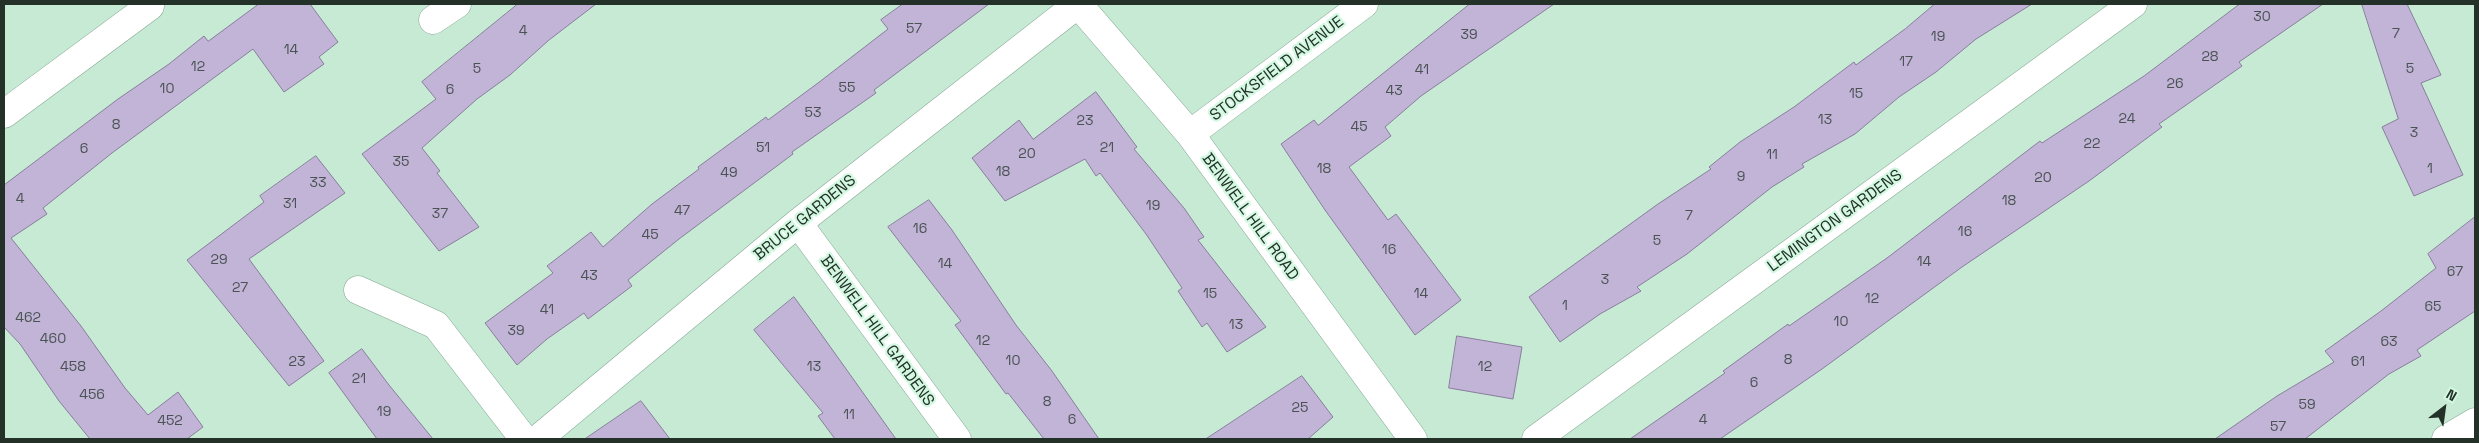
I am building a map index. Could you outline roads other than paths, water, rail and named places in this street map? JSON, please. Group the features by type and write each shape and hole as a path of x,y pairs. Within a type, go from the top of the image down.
{"street":[{"path":"433,20 457,4"},
{"name":"BENWELL HILL ROAD","path":"1078,4 1190,134 1400,435"},
{"name":"BRUCE GARDENS","path":"538,439 798,223 1078,4"},
{"name":"STOCKSFIELD AVENUE","path":"1190,134 1364,4"},
{"name":"LEMINGTON GARDENS","path":"1536,439 2133,4"},
{"path":"4,114 150,6"},
{"name":"BENWELL HILL GARDENS","path":"798,223 957,439"},
{"path":"358,290 436,325 524,439"},
{"path":"2446,439 2475,422"}]}
